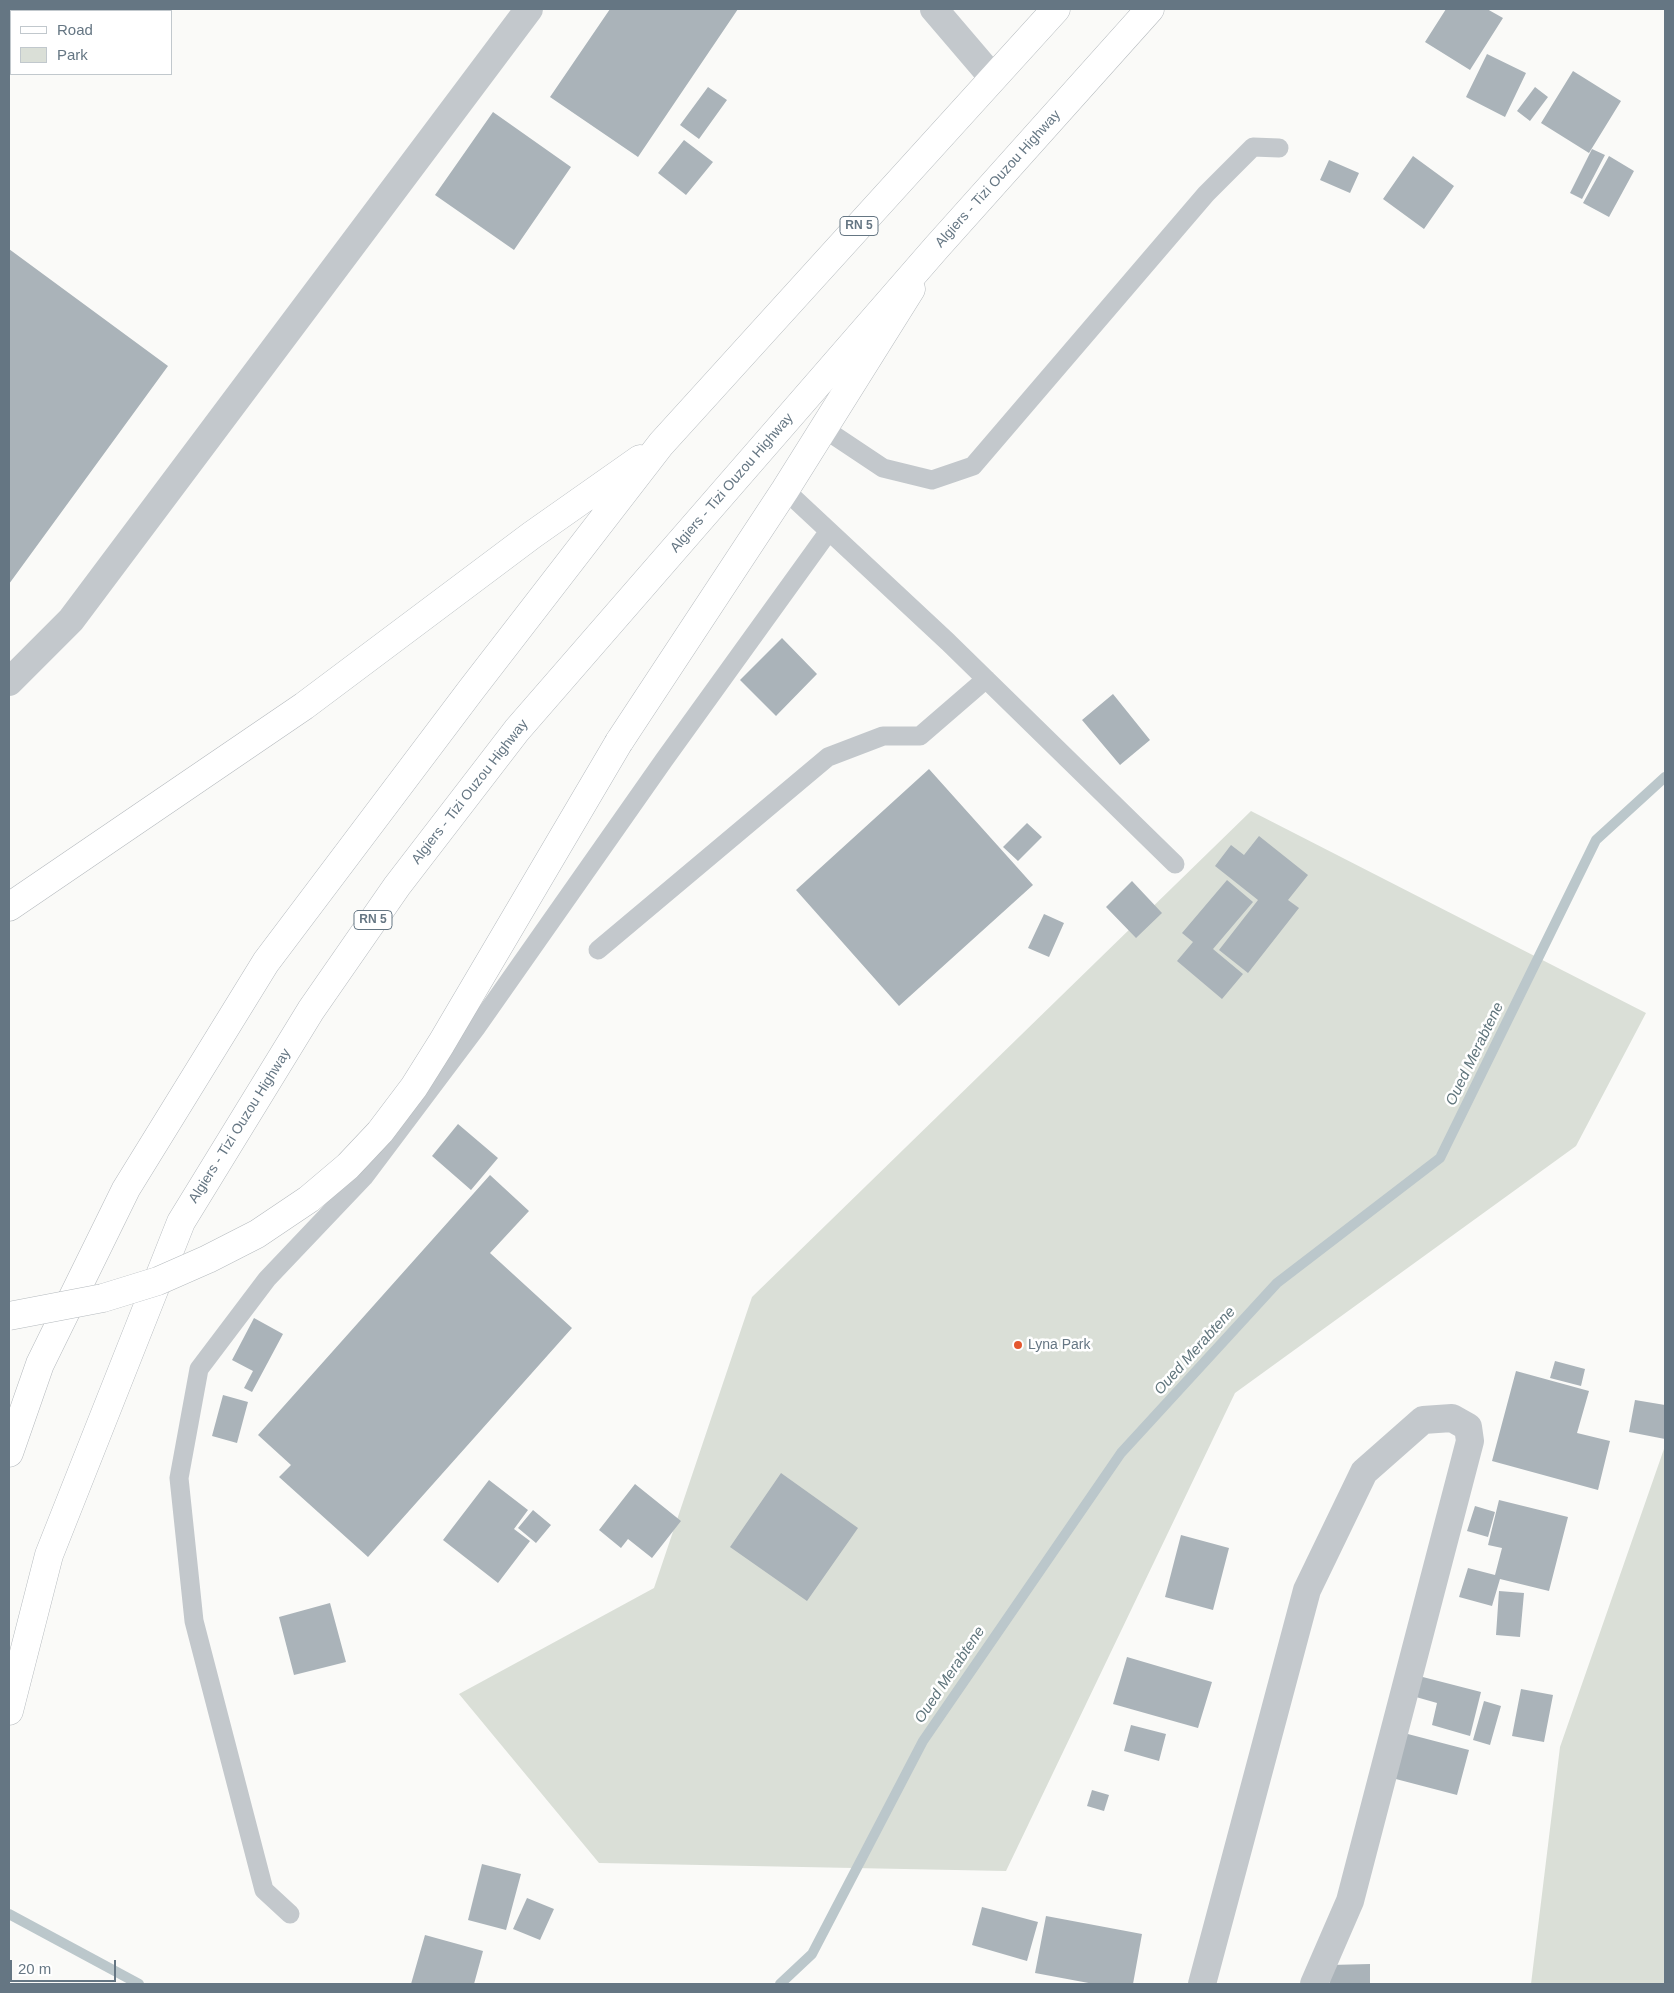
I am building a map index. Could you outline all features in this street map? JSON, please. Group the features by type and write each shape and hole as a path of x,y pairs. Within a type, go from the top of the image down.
{"main road":[{"name":"RN 5","path":"9,1453 40,1364 126,1189 266,962 477,682 662,444 1056,9"},
{"name":"Algiers - Tizi Ouzou Highway","path":"9,1711 49,1554 181,1222 311,1010 397,886 517,730 936,248 1150,9"},
{"path":"9,1316 103,1298 158,1281 208,1259 257,1234 308,1199 348,1166 380,1132 414,1087 441,1044 619,742 785,490 936,248"},
{"path":"9,907 304,706 532,534 662,444"}],"street":[{"path":"9,682 71,620 529,9"},
{"path":"934,9 993,78"},
{"path":"1202,1984 1307,1590 1364,1472 1423,1420 1452,1418 1468,1427 1470,1441 1350,1901 1314,1984"}],"lane":[{"path":"824,428 883,468 932,480 973,466 1206,194 1253,147 1279,148"},
{"path":"785,490 986,679 1175,864"},
{"path":"290,1914 264,1890 194,1621 179,1478 198,1369 266,1279 364,1178 476,1028 664,760 829,531"},
{"path":"598,950 828,757 883,736 920,736 986,679"}],"green space":[{"name":"Lyna Park","path":"1251,811 1646,1013 1576,1146 1235,1393 1006,1871 599,1863 459,1694 654,1588 752,1297"},
{"path":"1665,1446 1665,1984 1531,1984 1560,1747"}],"building":[{"path":"610,9 738,9 638,157 550,97"},
{"path":"1446,9 1487,9 1503,18 1470,70 1425,42"},
{"path":"1487,54 1526,73 1505,117 1466,97"},
{"path":"1573,71 1621,101 1589,153 1541,123"},
{"path":"708,87 727,100 699,139 680,125"},
{"path":"1535,87 1548,97 1530,121 1517,111"},
{"path":"493,112 571,167 514,250 435,195"},
{"path":"684,140 713,162 686,195 658,173"},
{"path":"1592,149 1605,155 1582,199 1570,193"},
{"path":"1413,156 1454,186 1424,229 1383,199"},
{"path":"1609,156 1634,171 1609,217 1583,203"},
{"path":"1329,160 1359,173 1350,193 1320,180"},
{"path":"9,249 168,366 9,584"},
{"path":"782,638 817,674 776,716 740,680"},
{"path":"1113,694 1150,740 1120,765 1082,720"},
{"path":"929,769 1033,885 899,1006 796,890"},
{"path":"1027,823 1042,837 1018,861 1003,847"},
{"path":"1259,836 1308,875 1288,900 1299,908 1248,973 1219,950 1258,900 1215,866 1231,845 1244,855"},
{"path":"1227,880 1253,902 1213,949 1243,974 1222,999 1177,961 1193,942 1182,933"},
{"path":"1132,881 1162,913 1136,938 1106,907"},
{"path":"1044,914 1064,923 1049,957 1028,948"},
{"path":"458,1124 498,1158 471,1190 432,1156"},
{"path":"490,1175 529,1211 490,1253 572,1328 368,1557 279,1477 291,1465 258,1435"},
{"path":"254,1318 283,1334 252,1392 244,1388 253,1371 232,1360"},
{"path":"1555,1361 1585,1369 1581,1386 1550,1378"},
{"path":"1516,1371 1589,1391 1577,1433 1610,1441 1598,1490 1492,1461"},
{"path":"223,1395 248,1402 237,1443 212,1436"},
{"path":"1635,1400 1665,1405 1665,1439 1629,1432"},
{"path":"781,1473 858,1528 807,1601 730,1547"},
{"path":"489,1480 528,1510 514,1529 530,1541 498,1583 443,1540"},
{"path":"635,1484 681,1521 652,1558 628,1539 621,1548 599,1530"},
{"path":"1499,1500 1568,1517 1549,1591 1500,1579 1492,1606 1459,1597 1468,1568 1495,1575 1502,1548 1488,1545"},
{"path":"1475,1506 1495,1512 1488,1537 1467,1531"},
{"path":"533,1510 551,1525 536,1543 518,1528"},
{"path":"1181,1535 1229,1548 1213,1610 1165,1597"},
{"path":"1499,1591 1524,1593 1520,1637 1496,1635"},
{"path":"330,1603 346,1662 294,1675 279,1617"},
{"path":"1127,1657 1212,1682 1198,1728 1113,1704"},
{"path":"1415,1675 1481,1692 1470,1736 1432,1725 1437,1703 1409,1695"},
{"path":"1521,1689 1553,1695 1544,1742 1512,1736"},
{"path":"1484,1701 1501,1706 1490,1745 1473,1740"},
{"path":"1131,1725 1166,1734 1159,1761 1124,1751"},
{"path":"1404,1733 1469,1750 1457,1795 1392,1778"},
{"path":"1092,1790 1109,1795 1104,1811 1087,1806"},
{"path":"482,1864 521,1874 506,1930 468,1920"},
{"path":"527,1898 554,1909 540,1940 513,1929"},
{"path":"982,1907 1038,1922 1027,1961 972,1945"},
{"path":"1046,1916 1142,1934 1133,1984 1094,1984 1035,1973"},
{"path":"425,1935 483,1951 474,1984 411,1984"},
{"path":"1370,1964 1370,1984 1330,1984 1330,1965"}],"waterway":[{"name":"Oued Merabtene","path":"780,1984 812,1954 923,1741 1121,1453 1277,1283 1440,1158 1596,840 1665,777"},
{"name":"Oued Merabtene","path":"9,1914 139,1984"}],"place":[{"name":"Lyna Park","path":"1018,1345"}]}
